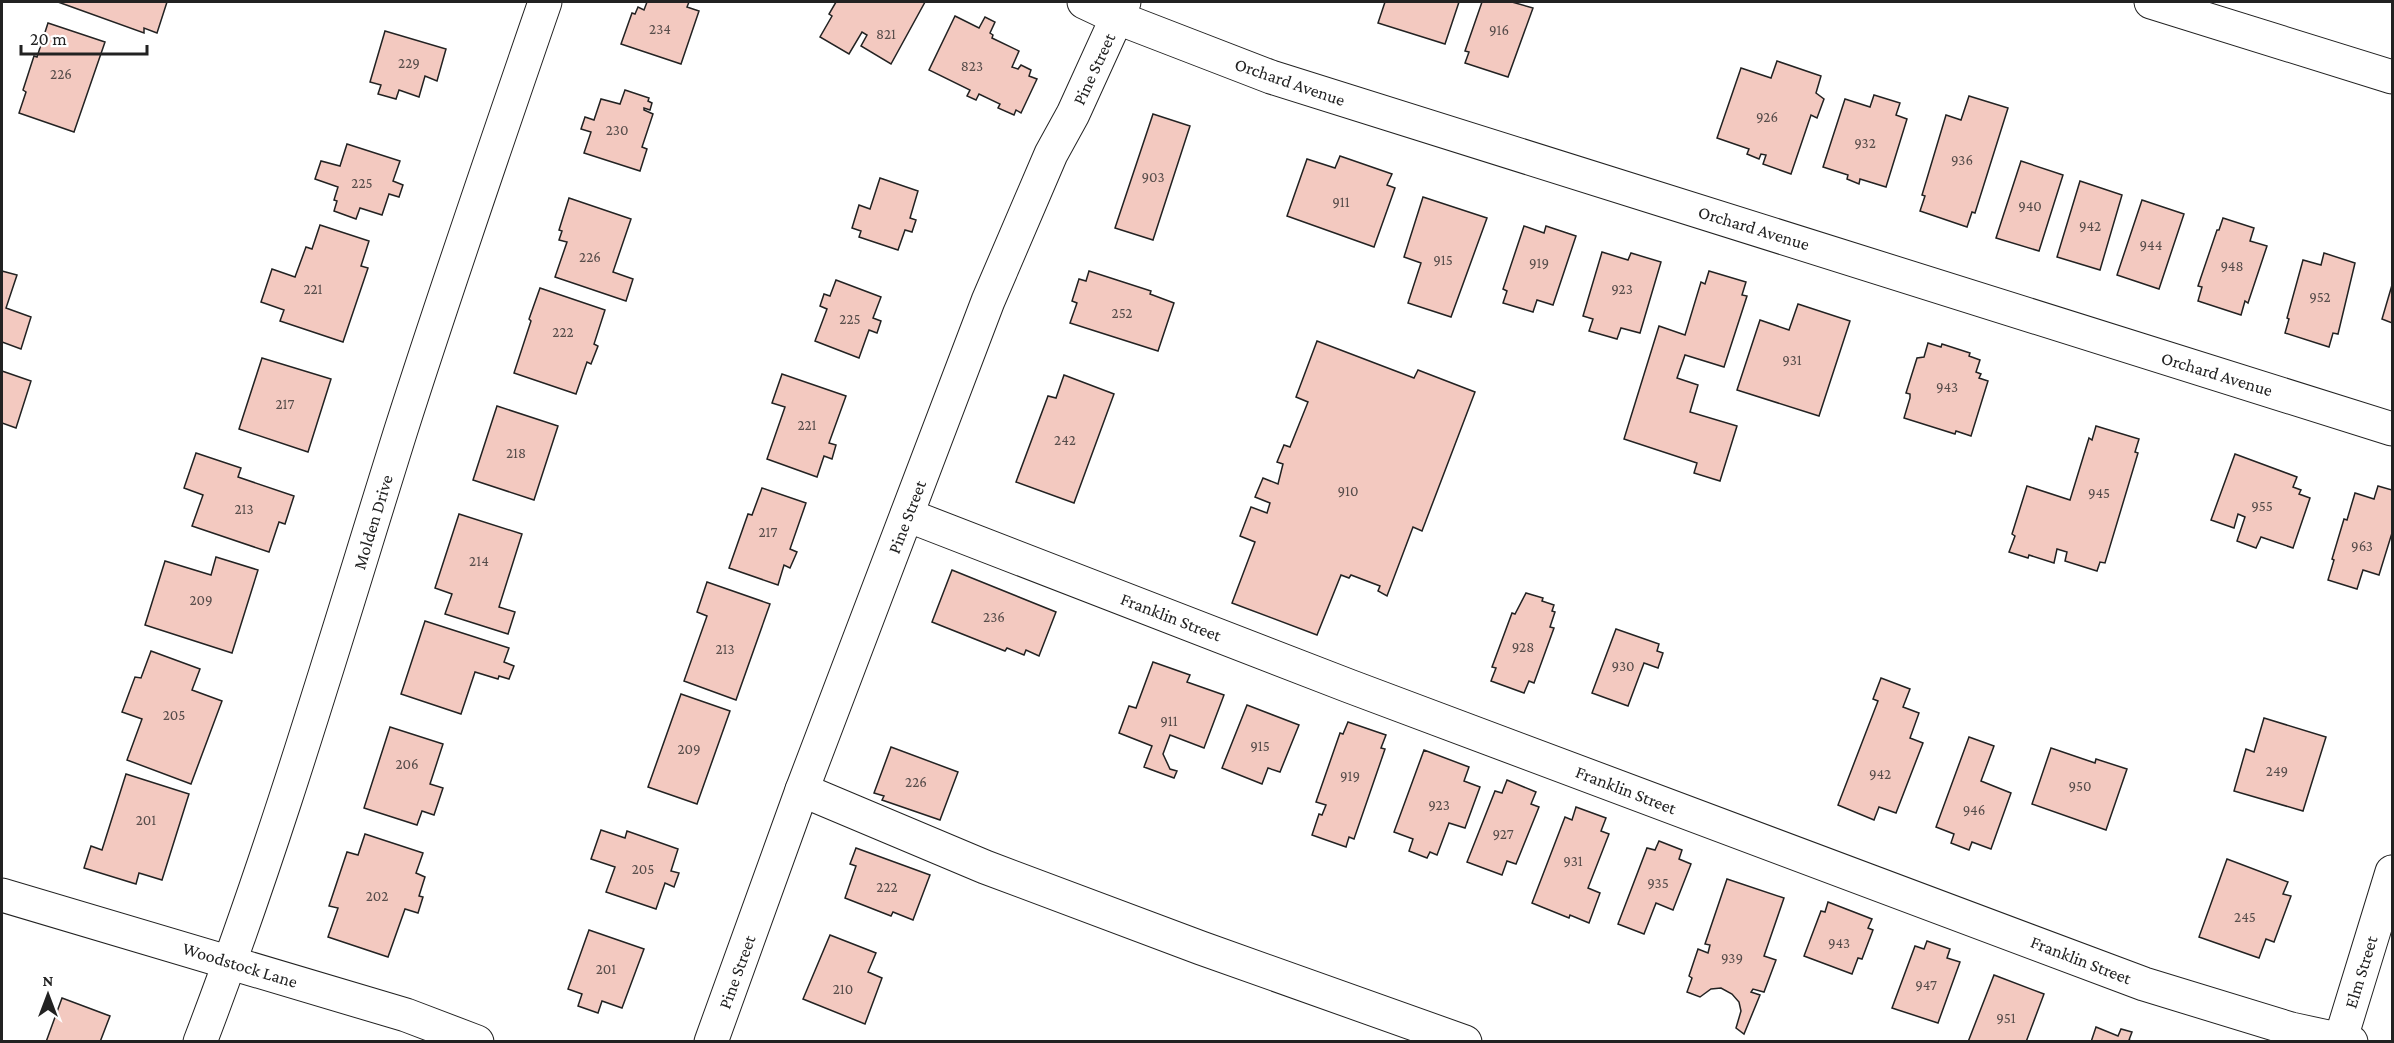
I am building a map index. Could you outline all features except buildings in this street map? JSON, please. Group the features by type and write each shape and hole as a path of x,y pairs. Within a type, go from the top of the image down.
{"street":[{"name":"Molden Drive","path":"200,1041 230,962 297,763 402,426 545,2"},
{"name":"Orchard Avenue","path":"1084,2 1121,10 1271,77 2392,429"},
{"path":"2151,2 2392,77"},
{"name":"Pine Street","path":"711,1041 802,790 988,300 1051,154 1073,114 1121,10"},
{"name":"Franklin Street","path":"907,515 1349,686 2144,984 2291,1029 2346,1040"},
{"path":"802,790 985,867 1201,948 1465,1041"},
{"name":"Elm Street","path":"2346,1040 2392,872"},
{"name":"Woodstock Lane","path":"2,895 406,1015 477,1041"}]}
